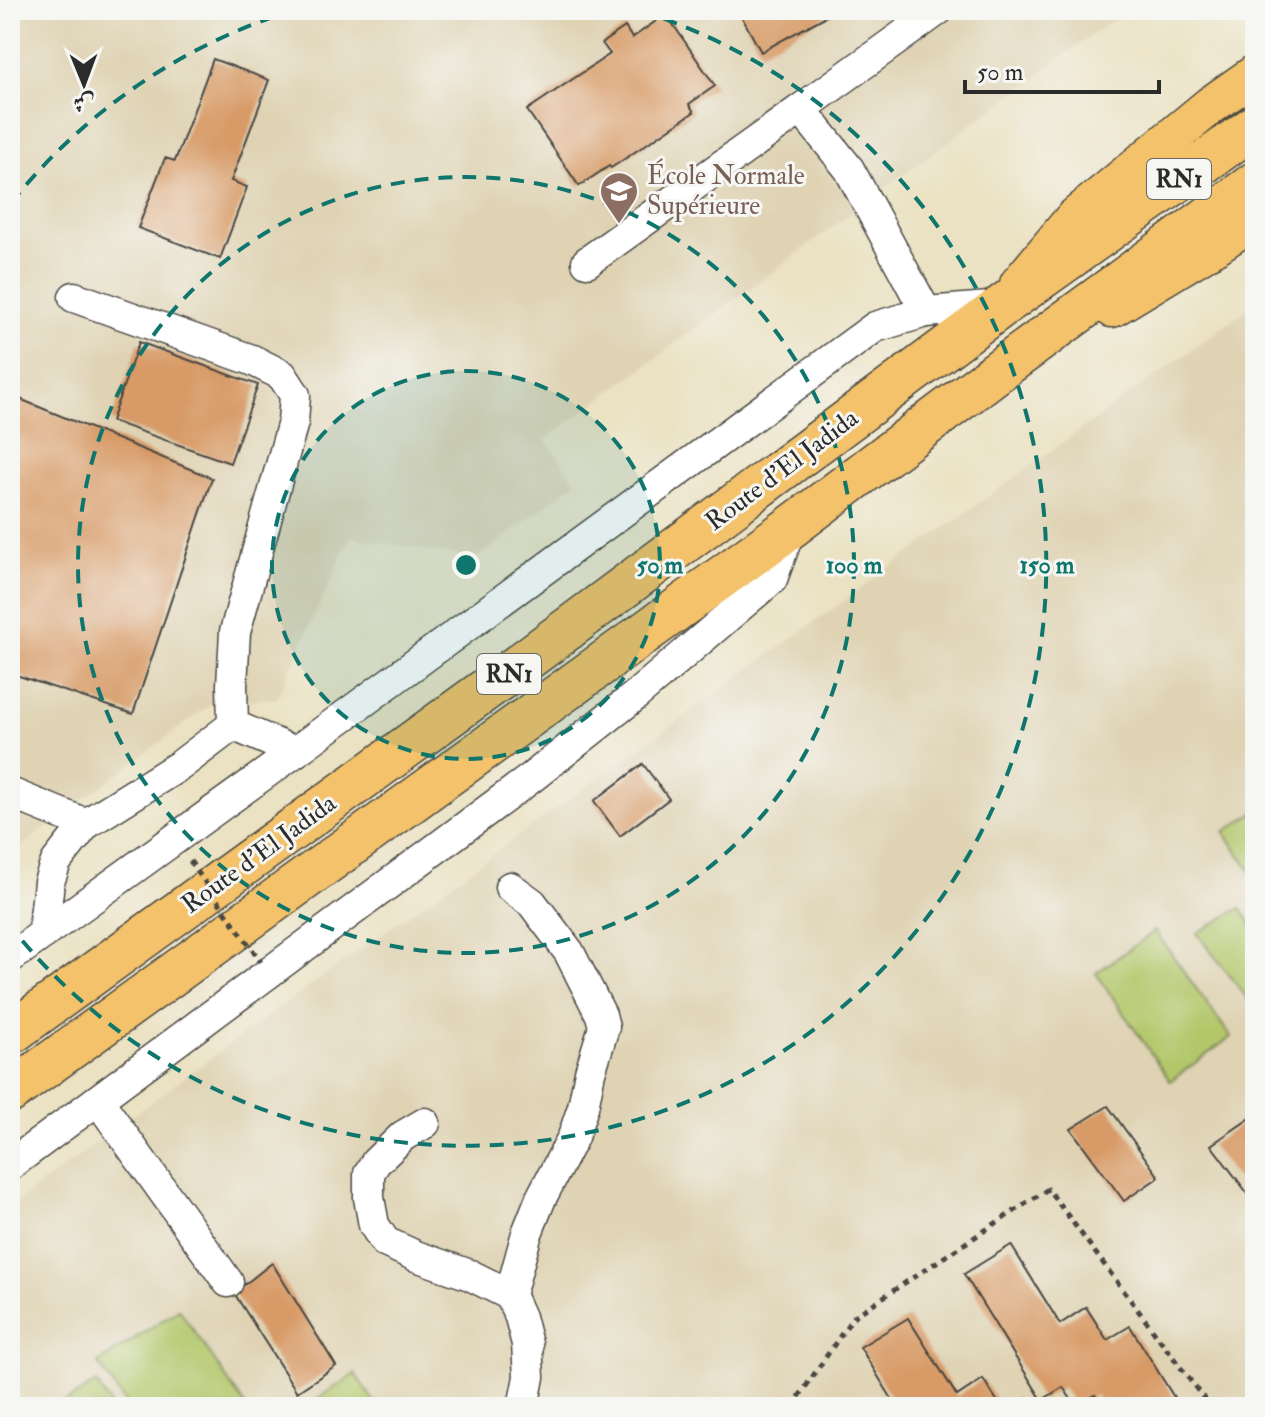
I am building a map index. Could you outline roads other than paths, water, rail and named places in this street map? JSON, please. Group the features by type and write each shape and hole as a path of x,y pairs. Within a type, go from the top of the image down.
{"highway":[{"name":"RN1","path":"1002,306 1255,126"},
{"name":"RN1","path":"998,371 1255,183"},
{"name":"Route d'El Jadida","path":"10,1034 503,677 1002,306"},
{"name":"Route d'El Jadida","path":"10,1092 791,527 998,371"}],"main road":[{"name":"Route d'El Jadida","path":"1002,306 1074,218 1211,105 1255,74"},
{"name":"Route d'El Jadida","path":"998,371 1102,314 1255,219"}],"street":[{"path":"587,262 938,10"},
{"path":"801,109 849,169 926,312"},
{"path":"74,297 252,360 282,375 295,395 293,422 235,632 233,725"},
{"path":"10,958 875,327 926,312 1002,306"},
{"path":"10,1165 508,795 635,696 772,579 791,527"},
{"path":"233,725 295,752"},
{"path":"43,934 49,882 56,862 86,824 182,764 233,725"},
{"path":"14,800 86,824"},
{"path":"510,887 532,903 569,952 604,1027 573,1137 541,1198 527,1233 510,1295"},
{"path":"98,1100 228,1282"},
{"path":"425,1123 403,1136 369,1173 374,1225 385,1242 470,1275 510,1295 527,1344 529,1377 523,1407"}],"place":[{"name":"École Normale Supérieure","path":"619,225"}]}
